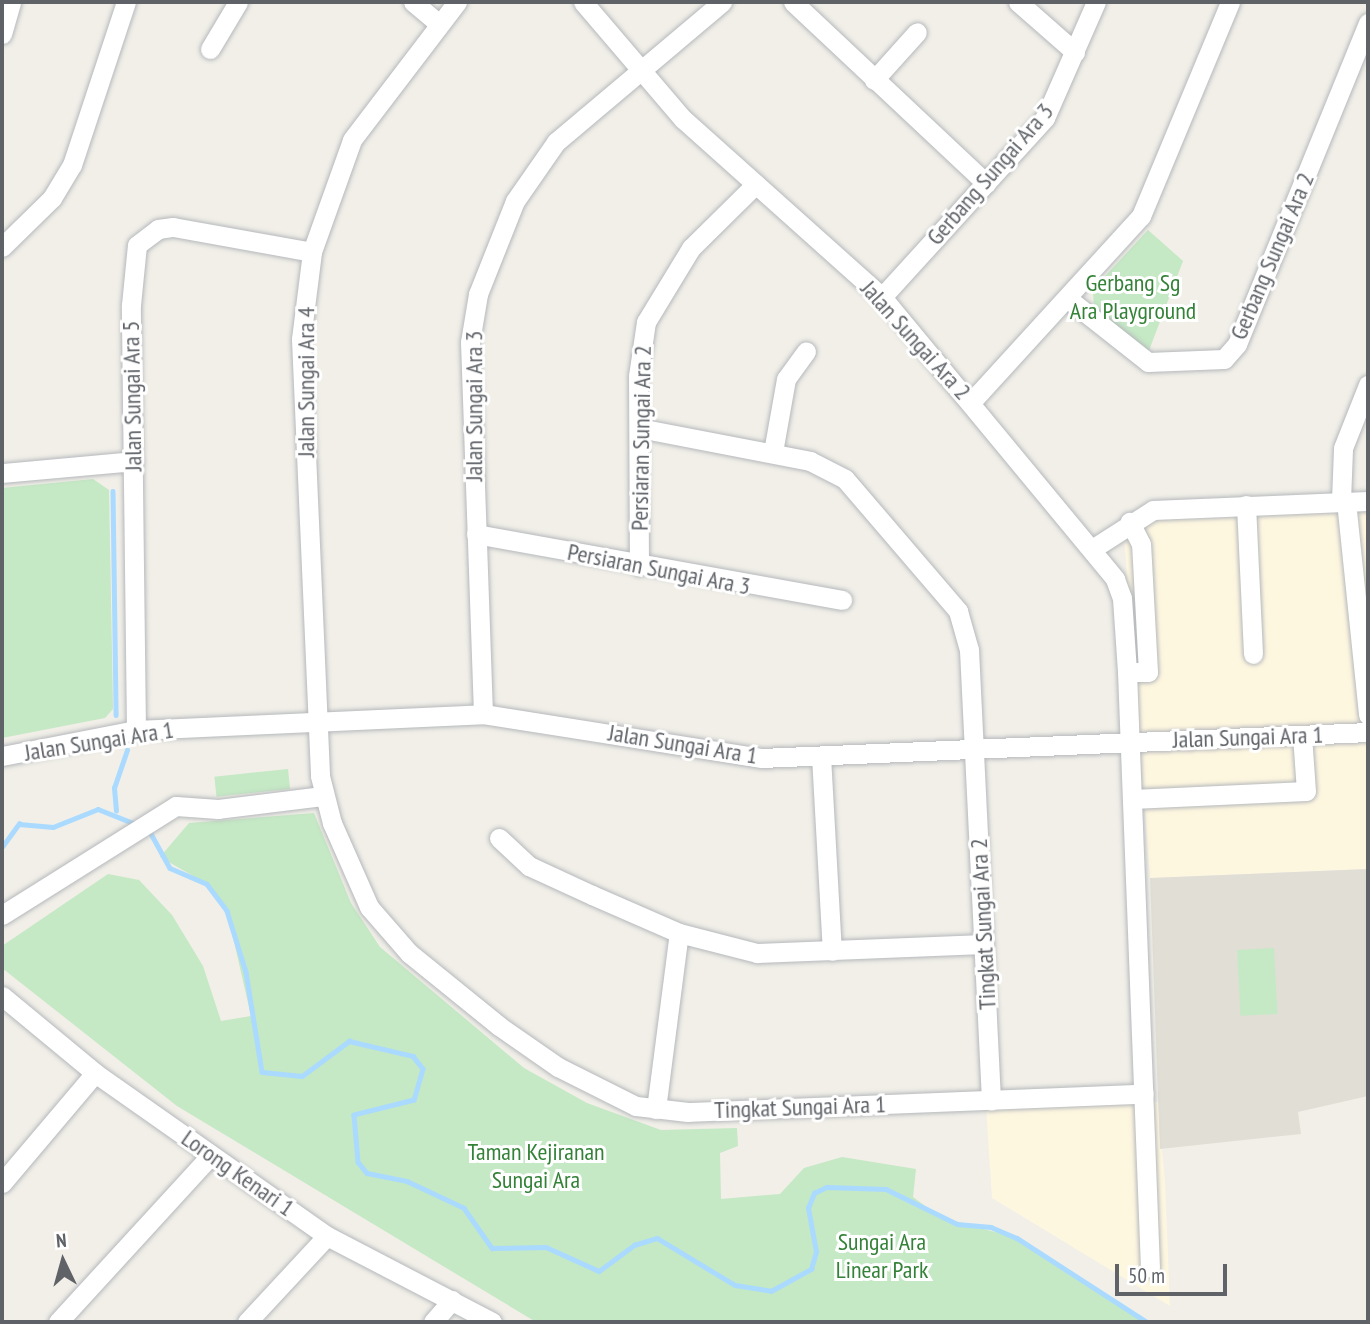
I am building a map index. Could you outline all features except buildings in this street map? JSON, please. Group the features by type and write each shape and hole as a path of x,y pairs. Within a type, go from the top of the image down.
{"street":[{"path":"2,34 11,2"},
{"path":"2,247 52,198 72,165 126,2"},
{"path":"210,49 238,2"},
{"path":"413,2 436,21"},
{"name":"Jalan Sungai Ara 4","path":"315,721 301,339 312,252 352,140 436,21 457,2"},
{"name":"Jalan Sungai Ara 2","path":"583,2 638,73 882,297 972,401 1092,549 1122,598 1129,742"},
{"name":"Jalan Sungai Ara 3","path":"483,714 470,342 497,241 515,201 556,142 722,2"},
{"path":"793,2 986,183"},
{"path":"1018,2 1075,52"},
{"name":"Gerbang Sungai Ara 3","path":"882,297 1045,118 1096,2"},
{"path":"972,401 1141,215 1230,2"},
{"name":"Gerbang Sungai Ara 2","path":"1067,298 1148,362 1224,359 1237,344 1368,23"},
{"path":"874,80 917,32"},
{"name":"Persiaran Sungai Ara 2","path":"639,565 639,428 646,322 691,248 756,184"},
{"name":"Jalan Sungai Ara 5","path":"136,730 132,461 137,245 158,229 173,227 312,252"},
{"path":"773,452 786,379 806,351"},
{"path":"1368,385 1343,448 1343,501 1368,715"},
{"name":"Tingkat Sungai Ara 2","path":"639,428 810,461 845,479 958,611 969,650 991,1100"},
{"path":"2,473 132,461"},
{"path":"1092,549 1130,522 1153,510 1368,501"},
{"path":"1246,505 1253,654"},
{"path":"1127,673 1148,672 1141,544 1130,522"},
{"name":"Persiaran Sungai Ara 3","path":"476,534 842,600"},
{"name":"Jalan Sungai Ara 1","path":"2,756 136,730 483,714 747,758 1368,732"},
{"name":"Tingkat Sungai Ara 1","path":"315,721 323,796 369,907 409,953 558,1067 613,1097 656,1110 1144,1094"},
{"path":"1132,799 1306,791 1302,735"},
{"path":"1129,742 1150,1268"},
{"path":"821,756 832,951"},
{"path":"2,915 74,865 135,835 158,814 176,806 218,808 323,796"},
{"path":"499,838 528,866 679,933 757,953 984,944"},
{"path":"656,1110 679,933"},
{"name":"Lorong Kenari 1","path":"2,996 95,1073 327,1236 492,1322"},
{"path":"2,1183 95,1073"},
{"path":"58,1322 211,1155"},
{"path":"247,1322 327,1236"},
{"path":"432,1322 452,1300"}],"shaded area":[{"path":"1366,510 1368,869 1150,878 1124,536 1151,520"},
{"path":"1368,869 1368,1096 1298,1112 1301,1134 1160,1149 1150,878"},
{"path":"1158,1102 1165,1183 1170,1306 992,1198 986,1107"}],"green space":[{"name":"Gerbang Sg Ara Playground","path":"1148,230 1183,261 1148,353 1094,311 1093,289"},
{"path":"93,479 109,490 113,709 105,718 2,738 2,488"},
{"path":"288,769 290,789 216,797 214,777"},
{"path":"314,813 351,903 380,947 524,1068 587,1103 661,1130 737,1128 738,1146 720,1153 721,1199 780,1194 804,1168 842,1157 916,1169 913,1197 940,1217 1017,1238 1147,1322 536,1322 177,1106 2,968 2,946 108,874 139,880 172,915 203,966 221,1021 251,1016 227,911 207,884 160,857 189,823"},
{"path":"1274,948 1277,1014 1241,1016 1237,950"}],"waterway":[{"path":"113,491 116,715"},
{"path":"116,811 114,788 127,750"},
{"path":"2,847 19,824 53,827 98,809 138,825"},
{"path":"149,830 170,868 207,884 227,911 246,972 262,1072 302,1076 349,1041 413,1056 423,1069 414,1100 354,1115 358,1162 367,1173 407,1181 464,1208 492,1248 546,1247 599,1271 634,1245 657,1238 735,1285 771,1291 811,1269 816,1252 808,1208 814,1193 827,1187 886,1189 957,1224 991,1227 1017,1238 1147,1322"}],"park label":[{"name":"Taman Kejiranan Sungai Ara","path":"536,1166"},
{"name":"Sungai Ara Linear Park","path":"882,1256"}]}
